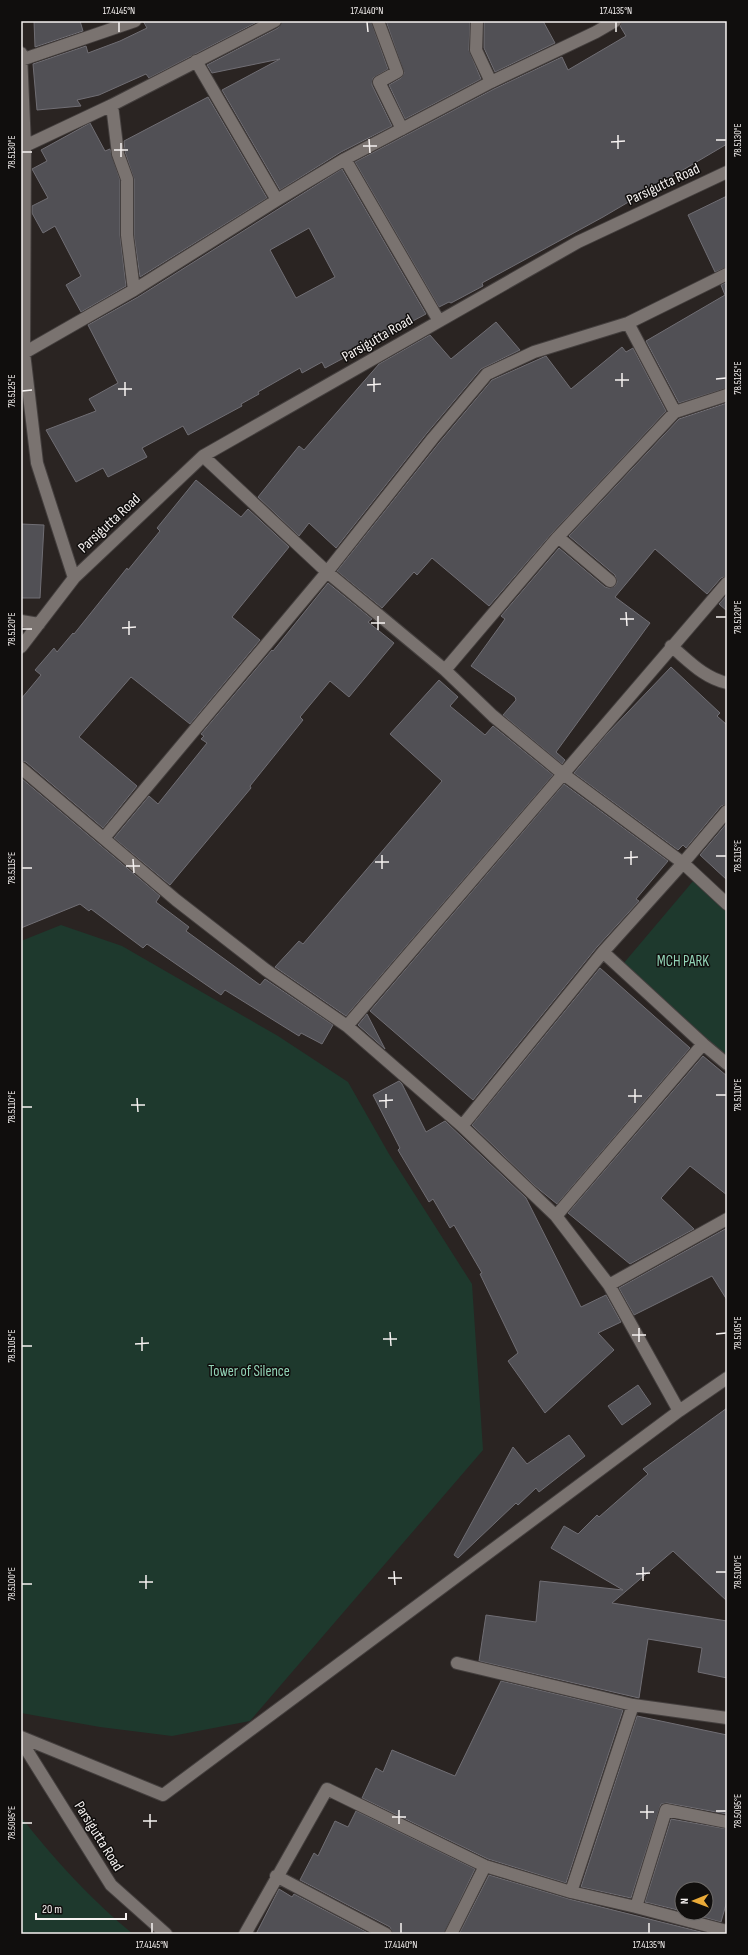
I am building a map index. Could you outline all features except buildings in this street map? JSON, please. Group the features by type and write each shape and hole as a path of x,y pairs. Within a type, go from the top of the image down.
{"street":[{"path":"25,146 112,106 196,60 275,21"},
{"path":"378,21 397,72 379,82 402,129"},
{"path":"477,21 476,50 491,82"},
{"path":"22,353 134,290 345,159 595,27 615,21"},
{"path":"21,60 130,22"},
{"path":"21,53 25,146 23,176 22,353 37,463 74,578"},
{"path":"196,60 277,200"},
{"path":"112,106 118,154 127,179 127,235 134,290"},
{"path":"345,159 439,321"},
{"name":"Parsigutta Road","path":"21,647 74,578 203,456 578,242 727,172"},
{"path":"104,838 327,572 433,438 488,374 534,352 628,323 727,274"},
{"path":"628,323 675,412"},
{"path":"445,670 558,537 675,412 727,395"},
{"path":"203,456 327,572 445,670 493,716 562,773 683,863 727,904"},
{"path":"558,537 610,581"},
{"path":"347,1026 562,773 727,583"},
{"path":"21,621 39,624"},
{"path":"671,646 705,675 715,680 727,683"},
{"path":"21,768 176,900 266,970 347,1026 462,1126 556,1216 609,1285 679,1411"},
{"path":"462,1126 603,952 683,863 727,811"},
{"path":"603,952 703,1044 727,1064"},
{"path":"556,1216 703,1044"},
{"path":"609,1285 727,1219"},
{"path":"21,1737 163,1795 679,1411 727,1378"},
{"path":"457,1663 633,1705 727,1718"},
{"path":"571,1892 633,1705"},
{"name":"Parsigutta Road","path":"21,1741 111,1885 166,1934"},
{"path":"245,1934 276,1876 327,1789 485,1866 571,1892 636,1907 727,1931"},
{"path":"636,1907 666,1810 727,1822"},
{"path":"451,1934 485,1866"},
{"path":"276,1876 386,1934"}],"green space":[{"name":"MCH PARK","path":"694,880 727,912 727,1065 623,964"},
{"name":"Tower of Silence","path":"61,925 122,946 278,1036 348,1082 389,1154 472,1284 483,1450 250,1721 172,1736 100,1727 21,1713 21,941"},
{"path":"21,1817 88,1893 133,1934 21,1934"}]}
